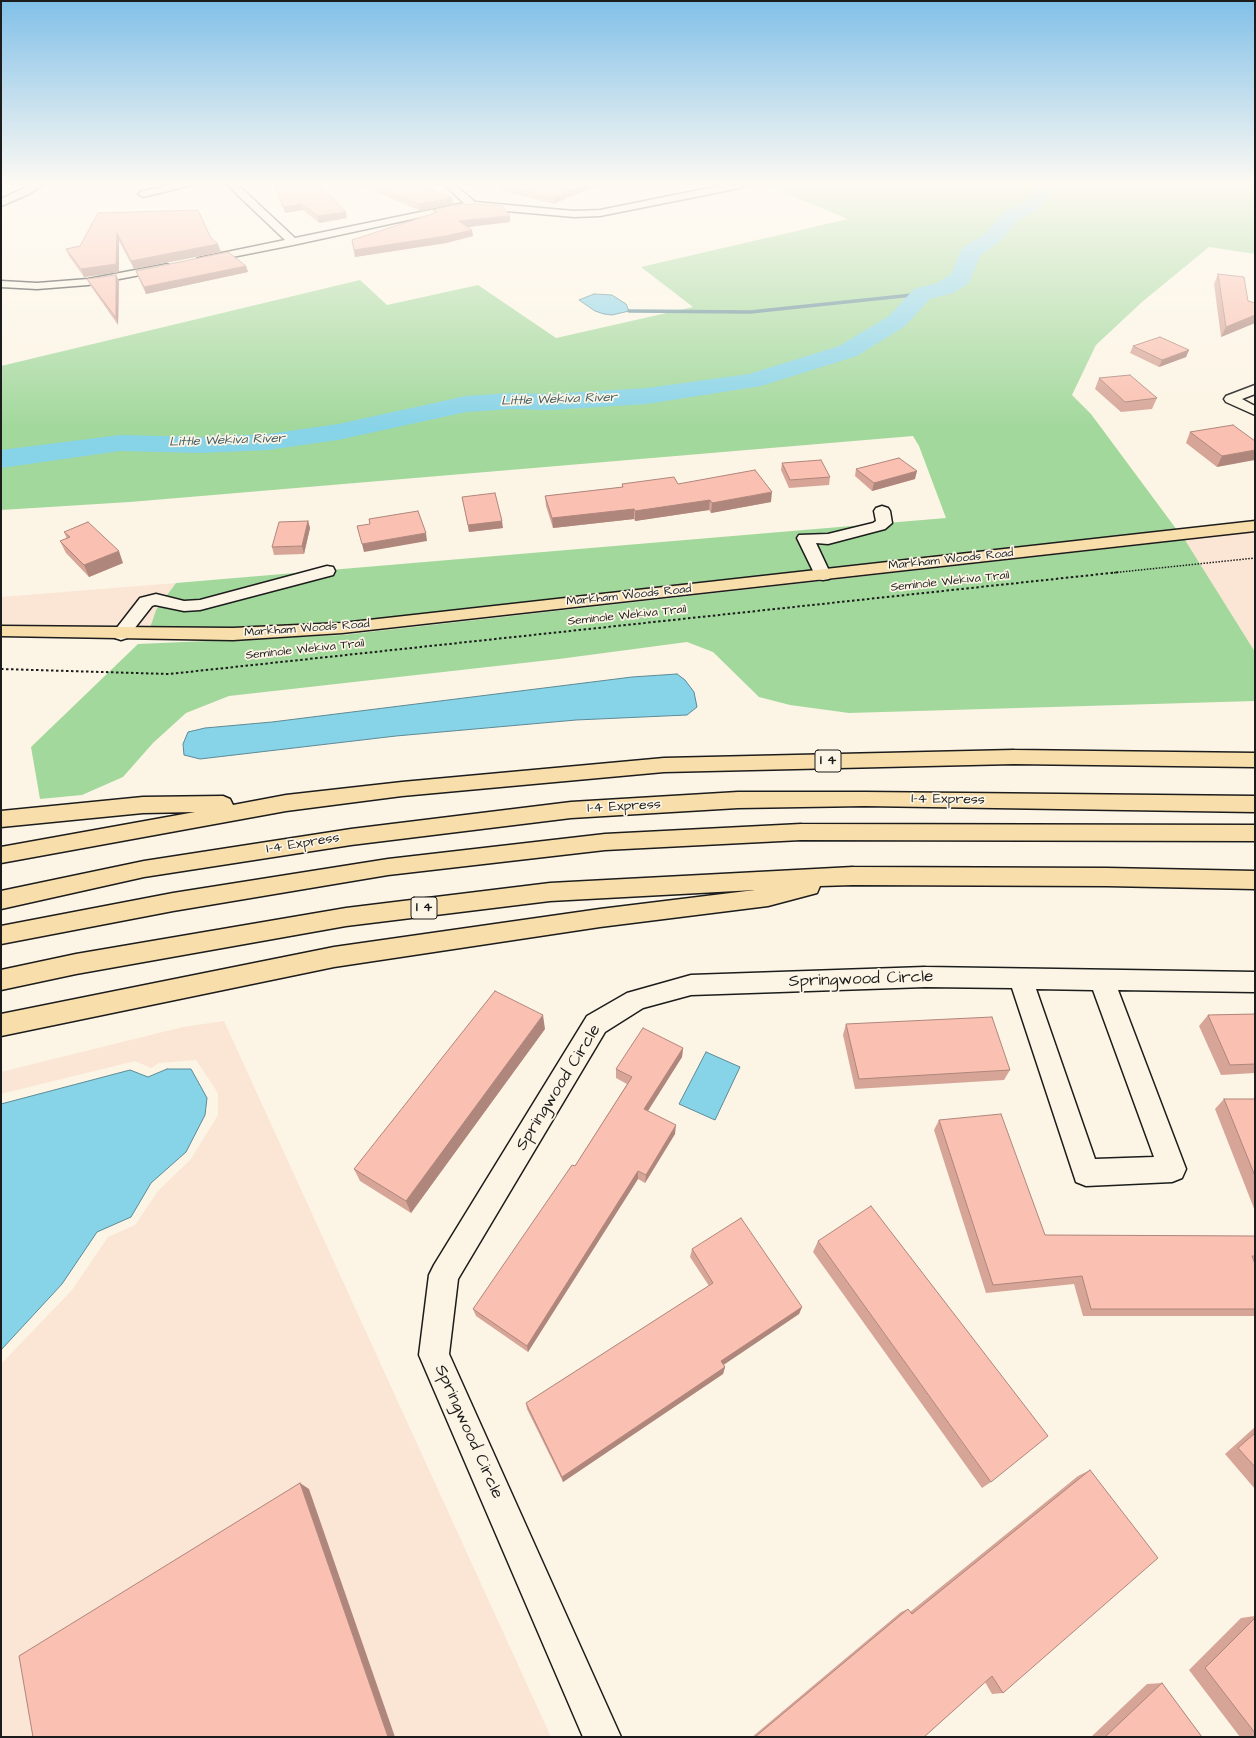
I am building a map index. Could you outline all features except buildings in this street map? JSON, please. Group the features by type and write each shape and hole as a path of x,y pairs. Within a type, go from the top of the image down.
{"main road":[{"name":"Markham Woods Road","path":"1,631 120,634 233,634 342,628 1255,526"},
{"name":"I 4","path":"1,855 286,803 402,789 664,765 1014,757 1255,760"},
{"name":"I-4 Express","path":"1,900 144,869 351,837 571,810 738,800 865,799 1255,804"},
{"path":"1,819 143,805 286,803"},
{"path":"1,935 173,902 388,867 605,842 801,832 1255,833"},
{"name":"I 4","path":"1,980 84,963 346,917 542,893 853,876 1107,877 1255,880"},
{"path":"1,1025 334,957 600,918 768,897 853,876"}],"street":[{"path":"1,284 37,286 88,282 179,265"},
{"path":"1255,389 1231,399 1255,411"},
{"path":"823,575 805,538 828,539 879,526 884,523 882,511"},
{"path":"120,634 146,602 156,599 167,603 184,606 200,604 260,590 327,571"},
{"name":"Springwood Circle","path":"602,1737 434,1355 444,1275 596,1024 636,1000 691,986 925,977 1255,982"},
{"path":"1021,979 1086,1172 1172,1170 1102,980"}],"path":[{"name":"Seminole Wekiva Trail","path":"1,669 168,674 1255,558"}],"shaded area":[{"path":"1255,532 1255,652 1185,540"},
{"path":"176,583 156,610 150,628 1,625 1,597"},
{"path":"224,1021 551,1737 1,1737 1,1364 72,1290 108,1237 135,1225 158,1191 191,1159 218,1115 218,1093 196,1060 159,1063 151,1068 135,1061 1,1094 1,1072 183,1027"}],"green space":[{"path":"649,265 1187,265 1142,302 1096,345 1072,395 1091,414 1177,530 344,622 236,628 150,628 156,610 176,583 946,518 919,446 913,436 130,502 1,510 1,366 360,280 387,305 478,285 556,338 693,307 641,267"},
{"path":"1185,540 1255,652 1255,701 849,713 790,705 759,697 713,652 687,642 559,659 229,696 186,713 153,743 123,777 82,795 40,799 31,747 138,644 342,635"}],"water":[{"path":"594,294 612,295 626,304 629,311 612,315 604,314 595,311 579,300"},
{"path":"677,674 685,680 694,692 697,707 687,715 576,720 396,736 200,759 184,755 183,744 188,732 205,728 272,722 632,677"},
{"path":"706,1052 740,1067 715,1120 679,1104"},
{"path":"167,1069 191,1069 207,1098 205,1115 186,1152 151,1183 131,1217 97,1232 62,1284 1,1350 1,1104 130,1070 148,1077"}],"waterway":[{"name":"Little Wekiva River","path":"1,459 120,443 201,445 268,442 338,432 466,404 511,401 550,402 647,396 752,381 848,351 897,321 922,294 945,288 961,278 966,265"},
{"path":"629,311 750,312 922,294"}]}
